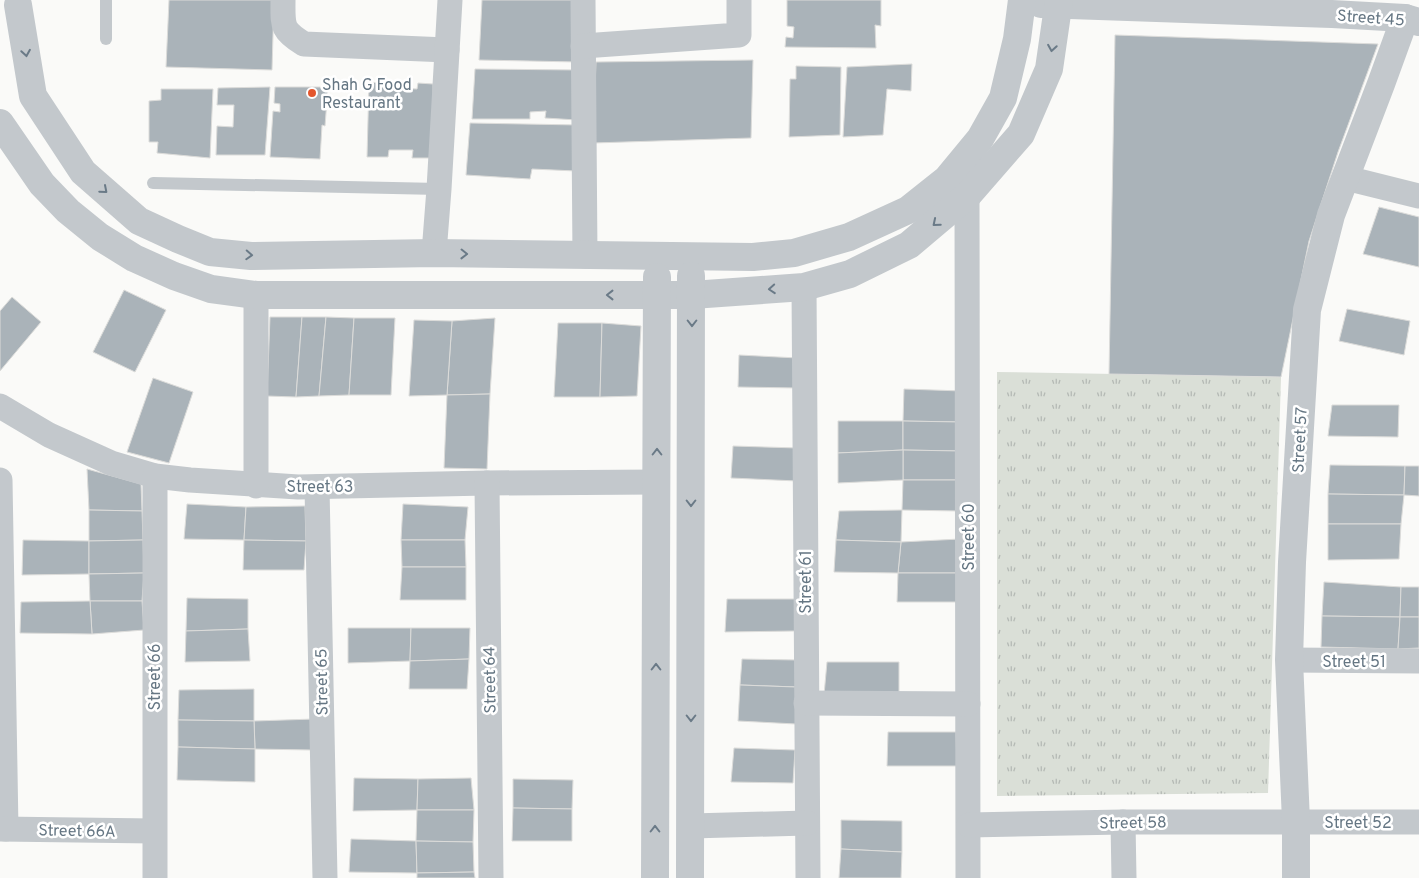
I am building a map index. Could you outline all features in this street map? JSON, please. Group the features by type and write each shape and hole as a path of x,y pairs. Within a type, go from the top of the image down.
{"street":[{"path":"283,0 283,21 288,35 304,44 447,50"},
{"path":"434,253 450,0"},
{"path":"583,0 585,256"},
{"path":"583,46 739,35 739,0"},
{"path":"13,8 33,96 83,172 139,221 210,252 251,256 434,253 753,257 794,253 849,237 908,210 947,179 980,139 1003,98 1017,39 1022,2"},
{"name":"Street 45","path":"1022,2 1059,2 1412,20"},
{"path":"0,123 42,184 68,211 100,236 134,258 174,276 211,289 256,295 692,295 804,287 850,274 909,245 967,196 1020,134 1049,69 1059,2"},
{"name":"Street 57","path":"1296,878 1296,822 1290,660 1292,562 1307,310 1331,215 1412,20"},
{"path":"1346,178 1419,196"},
{"name":"Street 60","path":"967,196 968,878"},
{"path":"655,878 657,257"},
{"path":"690,878 691,257"},
{"name":"Street 61","path":"804,287 808,878"},
{"path":"256,295 256,486"},
{"name":"Street 63","path":"1,415 102,459 155,476 256,486 317,487 657,482"},
{"name":"Street 66","path":"155,476 155,878"},
{"path":"0,480 3,829"},
{"name":"Street 64","path":"487,483 491,878"},
{"name":"Street 65","path":"317,487 325,878"},
{"name":"Street 51","path":"1290,660 1419,661"},
{"path":"806,703 968,704"},
{"path":"1123,822 1124,878"},
{"name":"Street 58","path":"969,825 1123,822 1296,822"},
{"name":"Street 52","path":"1296,822 1419,822"},
{"path":"691,826 807,823"},
{"name":"Street 66A","path":"3,829 154,831"}],"lane":[{"path":"106,0 106,39"},
{"path":"153,183 439,189"}],"green space":[{"path":"997,372 1281,377 1268,793 997,796"}],"building":[{"path":"169,0 274,0 272,70 166,67"},
{"path":"482,0 576,0 577,62 479,60"},
{"path":"787,0 881,0 881,26 875,25 876,48 785,47 786,37 793,38 794,27 787,26"},
{"path":"1115,35 1378,44 1338,152 1309,241 1281,377 1109,374"},
{"path":"753,60 751,138 593,143 596,62"},
{"path":"912,64 911,91 887,89 883,135 843,137 847,67"},
{"path":"796,66 841,67 840,135 789,137 790,79 796,79"},
{"path":"475,69 579,70 577,120 545,118 546,111 530,112 530,119 472,119"},
{"path":"369,82 379,83 378,87 417,89 418,83 433,84 434,158 412,158 413,150 389,150 388,157 367,157"},
{"path":"270,87 265,155 216,155 217,126 233,127 234,105 217,105 218,88"},
{"path":"275,87 328,87 325,126 322,125 320,159 270,157 273,111 280,112 280,104 274,103"},
{"path":"161,89 213,89 210,158 157,153 158,142 149,142 149,101 161,100"},
{"path":"470,123 579,125 576,171 532,169 530,179 466,175"},
{"path":"1379,207 1419,217 1419,267 1363,254"},
{"path":"124,290 166,310 135,372 93,352"},
{"path":"12,297 41,322 0,371 0,311"},
{"path":"1347,309 1410,321 1404,355 1339,341"},
{"path":"270,317 302,317 296,397 267,396"},
{"path":"302,317 326,317 319,396 296,397"},
{"path":"326,317 354,318 349,395 319,396"},
{"path":"354,318 395,318 391,395 349,395"},
{"path":"495,318 490,394 447,395 452,321"},
{"path":"414,320 452,321 447,395 409,396"},
{"path":"558,323 602,323 600,397 554,397"},
{"path":"602,323 641,326 637,396 600,397"},
{"path":"739,355 798,358 797,388 738,387"},
{"path":"153,378 193,392 169,463 127,452"},
{"path":"904,389 962,391 960,422 903,421"},
{"path":"490,394 487,469 444,468 447,395"},
{"path":"1332,405 1399,405 1398,437 1328,436"},
{"path":"838,421 903,421 903,450 838,453"},
{"path":"903,421 960,422 960,451 903,450"},
{"path":"733,446 798,448 797,481 731,478"},
{"path":"903,450 960,451 960,480 903,480"},
{"path":"903,450 903,480 838,483 838,453"},
{"path":"1330,465 1405,466 1404,495 1328,494"},
{"path":"1405,466 1419,466 1419,496 1404,495"},
{"path":"87,469 141,484 142,511 89,510"},
{"path":"903,480 960,480 958,511 902,510"},
{"path":"1328,494 1404,495 1401,524 1328,524"},
{"path":"187,504 246,507 244,540 184,539"},
{"path":"403,504 468,507 465,540 401,540"},
{"path":"305,506 306,541 244,540 246,507"},
{"path":"89,510 142,511 143,540 89,541"},
{"path":"902,510 901,542 836,540 839,511"},
{"path":"1328,524 1401,524 1399,559 1328,560"},
{"path":"960,539 961,573 898,573 901,542"},
{"path":"23,540 89,541 89,574 22,575"},
{"path":"143,540 144,573 89,574 89,541"},
{"path":"244,540 306,541 304,570 243,570"},
{"path":"401,540 465,540 466,567 402,567"},
{"path":"836,540 901,542 898,573 834,572"},
{"path":"402,567 466,567 466,600 400,600"},
{"path":"144,573 142,601 90,601 89,574"},
{"path":"898,573 961,573 959,602 897,602"},
{"path":"1324,582 1401,587 1400,617 1322,616"},
{"path":"1401,587 1419,587 1419,617 1400,617"},
{"path":"187,598 248,599 248,629 186,631"},
{"path":"727,599 795,599 795,631 725,632"},
{"path":"90,601 142,601 144,630 92,634"},
{"path":"90,601 92,634 20,633 21,602"},
{"path":"1322,616 1400,617 1398,649 1321,647"},
{"path":"1400,617 1419,617 1419,648 1398,649"},
{"path":"348,628 411,628 410,661 348,663"},
{"path":"411,628 470,628 469,659 410,661"},
{"path":"248,629 250,661 185,662 186,631"},
{"path":"469,659 467,689 409,689 410,661"},
{"path":"742,659 797,660 796,687 740,685"},
{"path":"827,662 899,662 899,694 824,695"},
{"path":"740,685 796,687 796,724 738,721"},
{"path":"254,689 254,721 178,720 179,690"},
{"path":"314,719 312,750 255,749 254,721"},
{"path":"178,720 254,721 255,749 178,747"},
{"path":"888,732 956,732 957,766 887,766"},
{"path":"178,747 255,749 255,782 177,780"},
{"path":"734,748 795,750 793,783 731,782"},
{"path":"354,778 418,779 417,810 353,811"},
{"path":"471,778 474,810 417,810 418,779"},
{"path":"513,779 573,780 572,809 513,808"},
{"path":"513,808 572,809 572,841 512,841"},
{"path":"417,810 474,810 473,842 416,841"},
{"path":"841,820 902,821 902,852 841,849"},
{"path":"351,839 416,841 417,873 349,872"},
{"path":"416,841 473,842 474,872 417,873"},
{"path":"841,849 902,852 901,878 839,878"},
{"path":"474,872 475,878 417,878 417,873"}],"place":[{"name":"Shah G Food Restaurant","path":"312,93"}]}
